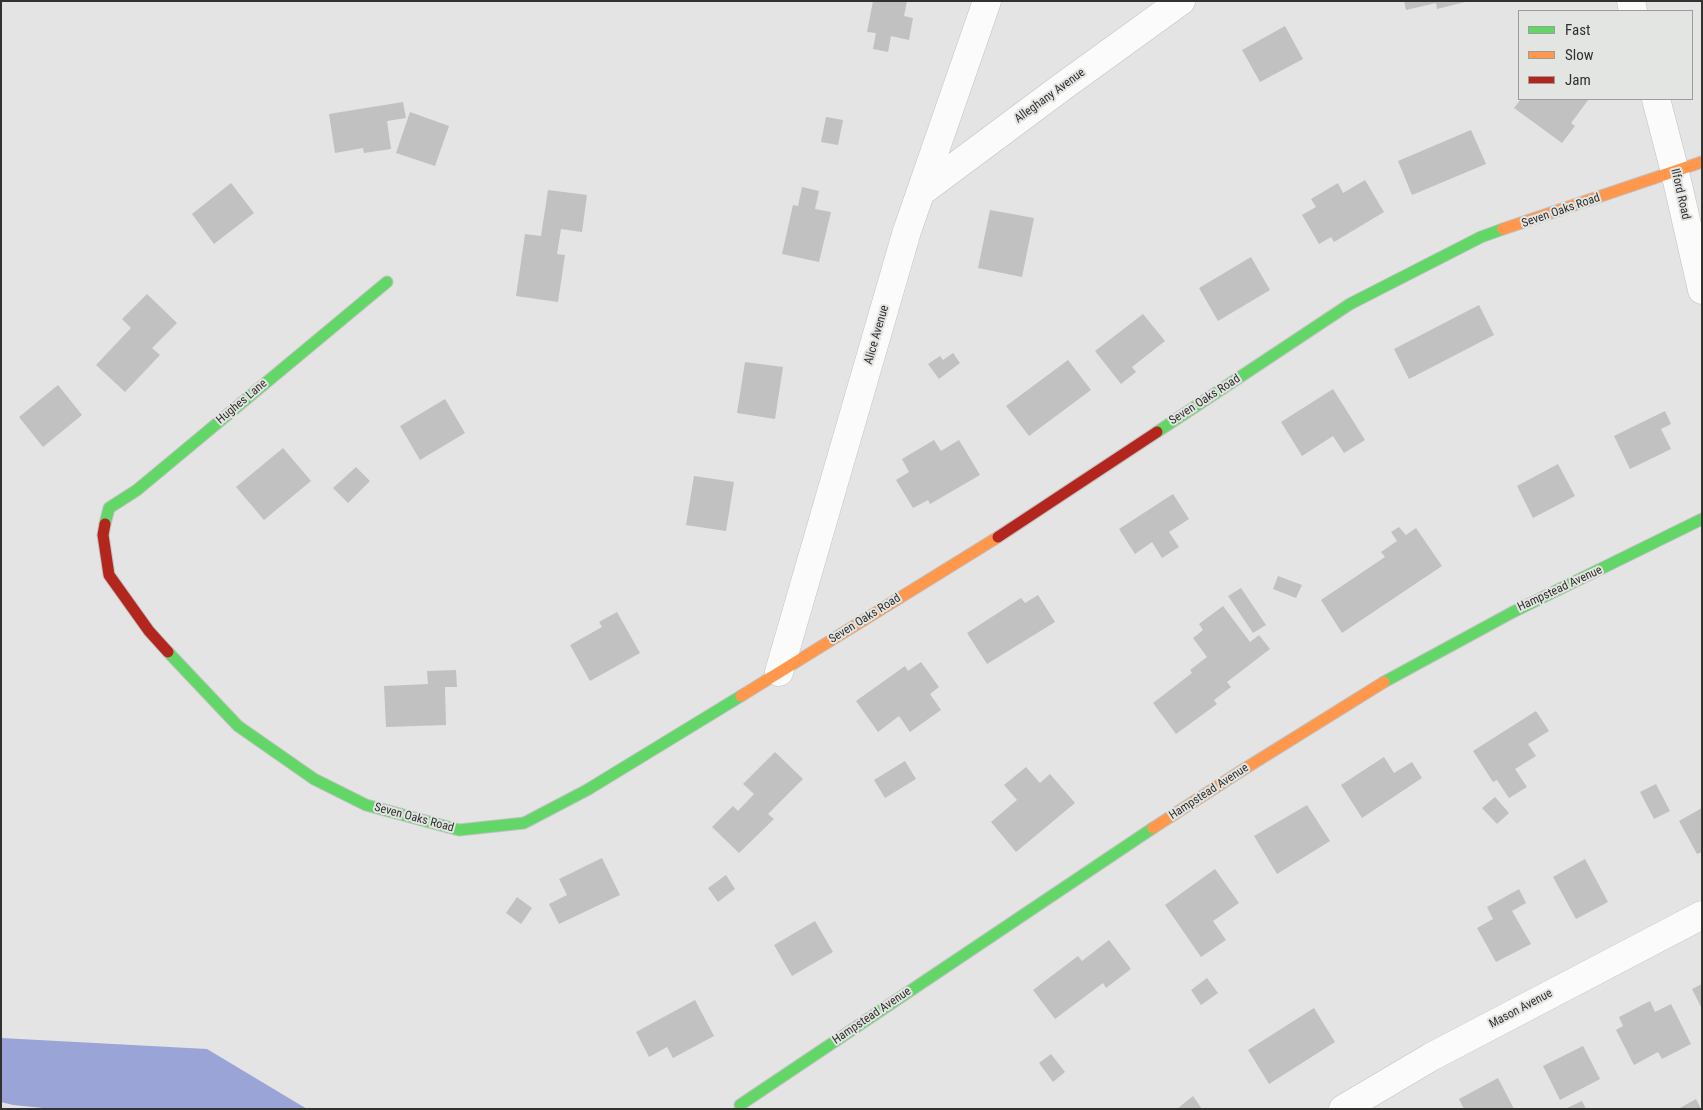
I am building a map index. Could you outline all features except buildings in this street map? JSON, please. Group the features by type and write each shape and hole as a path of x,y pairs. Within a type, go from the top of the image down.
{"street":[{"name":"Alice Avenue","path":"779,672 907,231 987,1"},
{"name":"Alleghany Avenue","path":"921,192 1181,1"},
{"name":"Ilford Road","path":"1656,100 1702,290"},
{"name":"Seven Oaks Road","path":"105,526 104,535 109,575 150,631 238,726 314,779 366,805 459,830 524,823 588,790 1000,536 1350,304 1481,237 1702,162"},
{"name":"Hughes Lane","path":"105,526 108,508 137,490 387,282"},
{"name":"Hampstead Avenue","path":"740,1105 1156,826 1241,771 1404,671 1513,612 1702,519"},
{"name":"Mason Avenue","path":"1343,1109 1431,1057 1702,914"}],"water":[{"path":"1,1038 207,1049 307,1109 53,1109 13,1105 1,1102"}],"traffic: fast":[{"path":"1157,432 1350,304 1481,237 1503,229"},
{"path":"105,524 109,508 137,490 387,282"},
{"path":"1384,682 1513,612 1702,519"},
{"path":"168,652 238,726 314,779 366,805 459,830 524,823 587,790 741,696"},
{"path":"740,1105 1153,828"}],"traffic: slow":[{"path":"1503,229 1702,162"},
{"path":"741,696 998,537"},
{"path":"1153,828 1384,682"}],"traffic: jam":[{"path":"998,537 1157,432"},
{"path":"105,524 103,535 109,575 149,631 168,652"}]}
